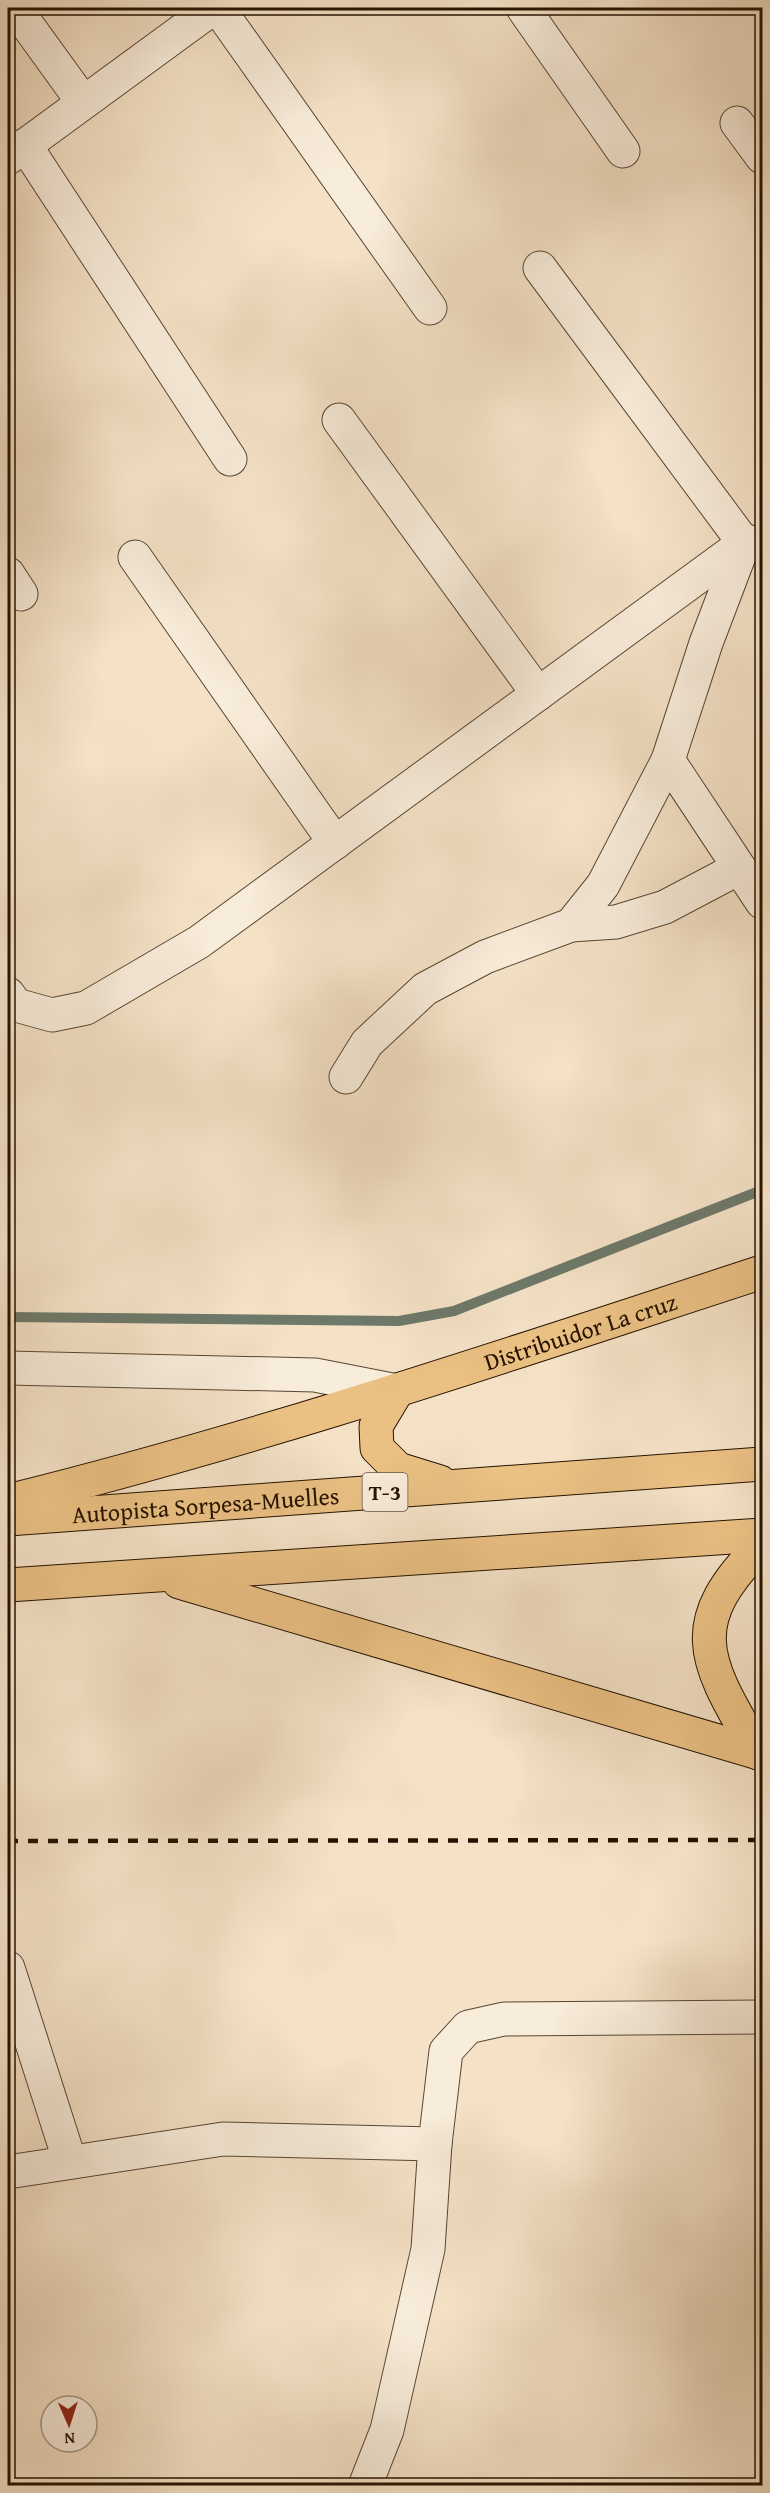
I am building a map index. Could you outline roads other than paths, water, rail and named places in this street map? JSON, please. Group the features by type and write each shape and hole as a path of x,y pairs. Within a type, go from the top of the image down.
{"main road":[{"name":"Distribuidor La cruz","path":"8,1501 80,1483 397,1391 762,1272"},
{"path":"397,1391 376,1426 377,1448 398,1469 457,1487"},
{"name":"Autopista Sorpesa-Muelles","path":"8,1519 762,1464"},
{"path":"8,1585 762,1535"},
{"path":"760,1754 718,1682 708,1636 716,1601 742,1564 762,1545"},
{"path":"157,1575 760,1754"}],"street":[{"path":"15,8 83,102"},
{"path":"213,8 16,152 230,459"},
{"path":"218,8 430,308"},
{"path":"523,8 623,151"},
{"path":"737,123 762,157"},
{"path":"540,268 753,536"},
{"path":"339,420 538,694"},
{"path":"8,994 16,1005 52,1014 86,1008 199,942 753,536"},
{"path":"571,925 603,885 668,760 706,643 753,536"},
{"path":"135,557 335,843"},
{"path":"668,760 762,902"},
{"path":"346,1077 367,1043 425,989 485,957 571,925 616,922 665,908 739,868"},
{"path":"8,1368 315,1375 397,1391"},
{"path":"8,1968 70,2163"},
{"path":"365,2486 387,2430 428,2249 435,2144 446,2051 468,2027 504,2019 762,2018"},
{"path":"8,2172 223,2139 435,2144"}],"waterway":[{"path":"8,1317 399,1321 454,1311 762,1190"}],"railway":[{"path":"8,1841 762,1840"}]}
